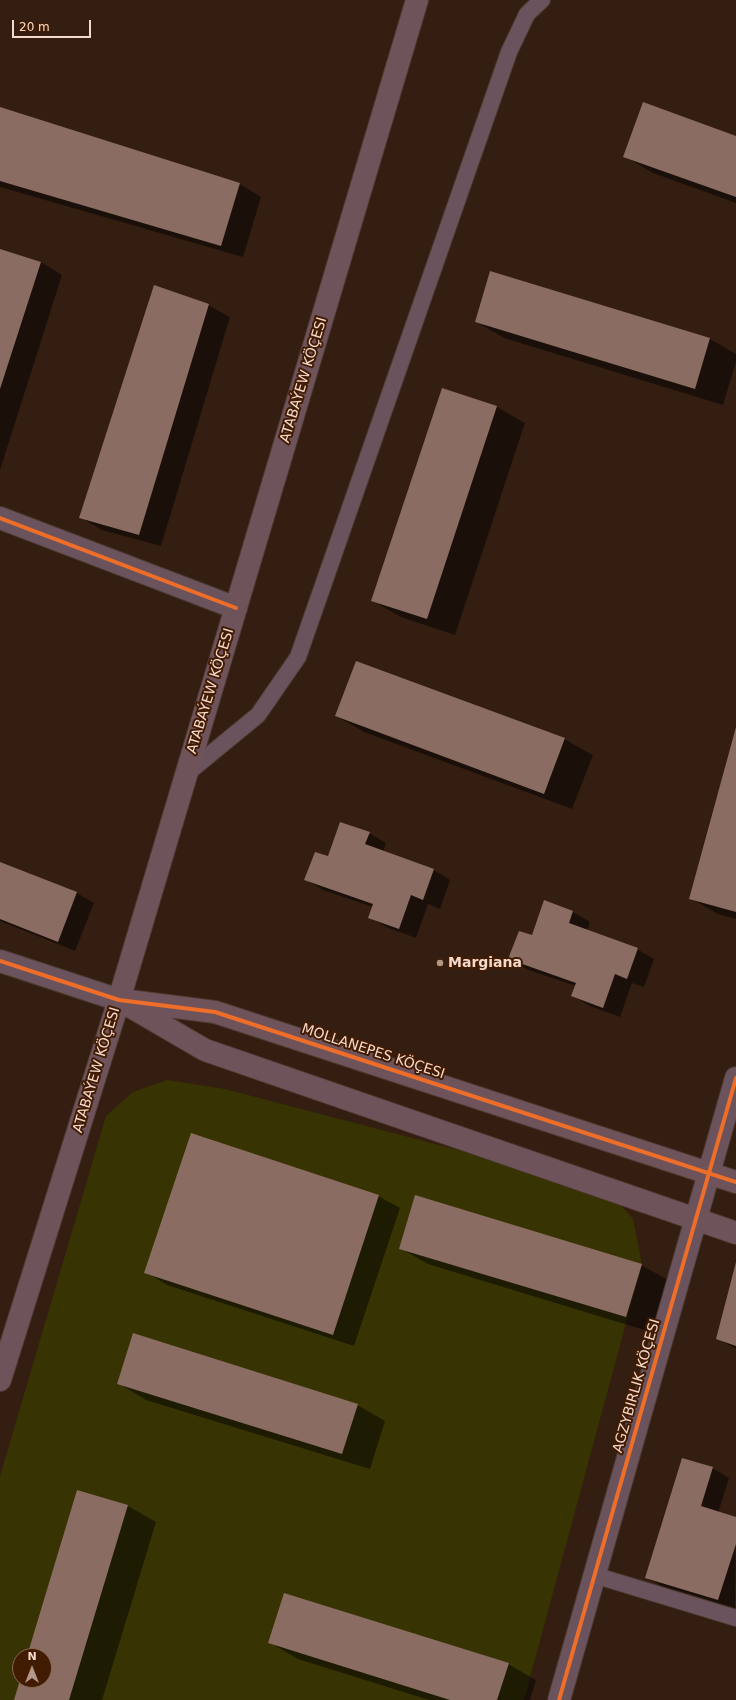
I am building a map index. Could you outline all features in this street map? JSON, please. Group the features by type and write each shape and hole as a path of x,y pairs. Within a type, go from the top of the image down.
{"main road":[{"name":"ATABAÝEW KÖÇESI","path":"0,1380 186,776 417,0"},
{"name":"MOLLANEPES KÖÇESI","path":"118,1000 215,1012 736,1182"},
{"name":"MOLLANEPES KÖÇESI","path":"118,1000 205,1050 736,1233"}],"street":[{"path":"0,518 236,608"},
{"name":"MOLLANEPES KÖÇESI","path":"0,961 118,1000"},
{"name":"AGZYBIRLIK KÖÇESI","path":"559,1700 736,1078"}],"lane":[{"path":"186,776 258,714 298,657 509,52 527,14 542,0"},
{"path":"594,1575 736,1618"}],"shaded area":[{"path":"167,1080 225,1089 607,1189 633,1219 642,1264 524,1700 0,1700 0,1476 106,1116 133,1092"}],"building":[{"path":"643,102 736,136 736,197 623,157"},
{"path":"0,107 240,183 221,246 0,181"},
{"path":"0,249 41,262 0,389"},
{"path":"490,271 710,338 695,389 475,322"},
{"path":"154,285 209,304 139,535 79,518"},
{"path":"442,388 497,406 427,619 371,601"},
{"path":"356,661 565,738 544,794 335,716"},
{"path":"736,727 736,912 689,899"},
{"path":"340,822 370,832 365,844 434,869 423,900 411,895 399,929 368,918 373,904 304,880 315,852 328,856"},
{"path":"0,862 77,892 58,942 0,919"},
{"path":"544,900 573,911 569,923 638,948 627,979 615,974 603,1008 571,996 576,983 508,959 519,931 532,935"},
{"path":"191,1133 379,1195 333,1335 144,1273"},
{"path":"415,1195 642,1264 626,1317 399,1249"},
{"path":"736,1262 736,1346 716,1339"},
{"path":"133,1333 358,1404 342,1454 117,1384"},
{"path":"682,1458 713,1467 701,1506 736,1517 736,1544 718,1600 645,1578"},
{"path":"77,1490 128,1505 69,1700 14,1700 18,1688 52,1688 52,1648 29,1648"},
{"path":"284,1593 509,1663 497,1700 450,1700 268,1643"}],"cycle path":[{"path":"0,518 236,608"},
{"path":"0,961 119,1000 215,1012 736,1182"},
{"path":"559,1700 736,1078"}],"place":[{"name":"Margiana","path":"440,963"}]}
